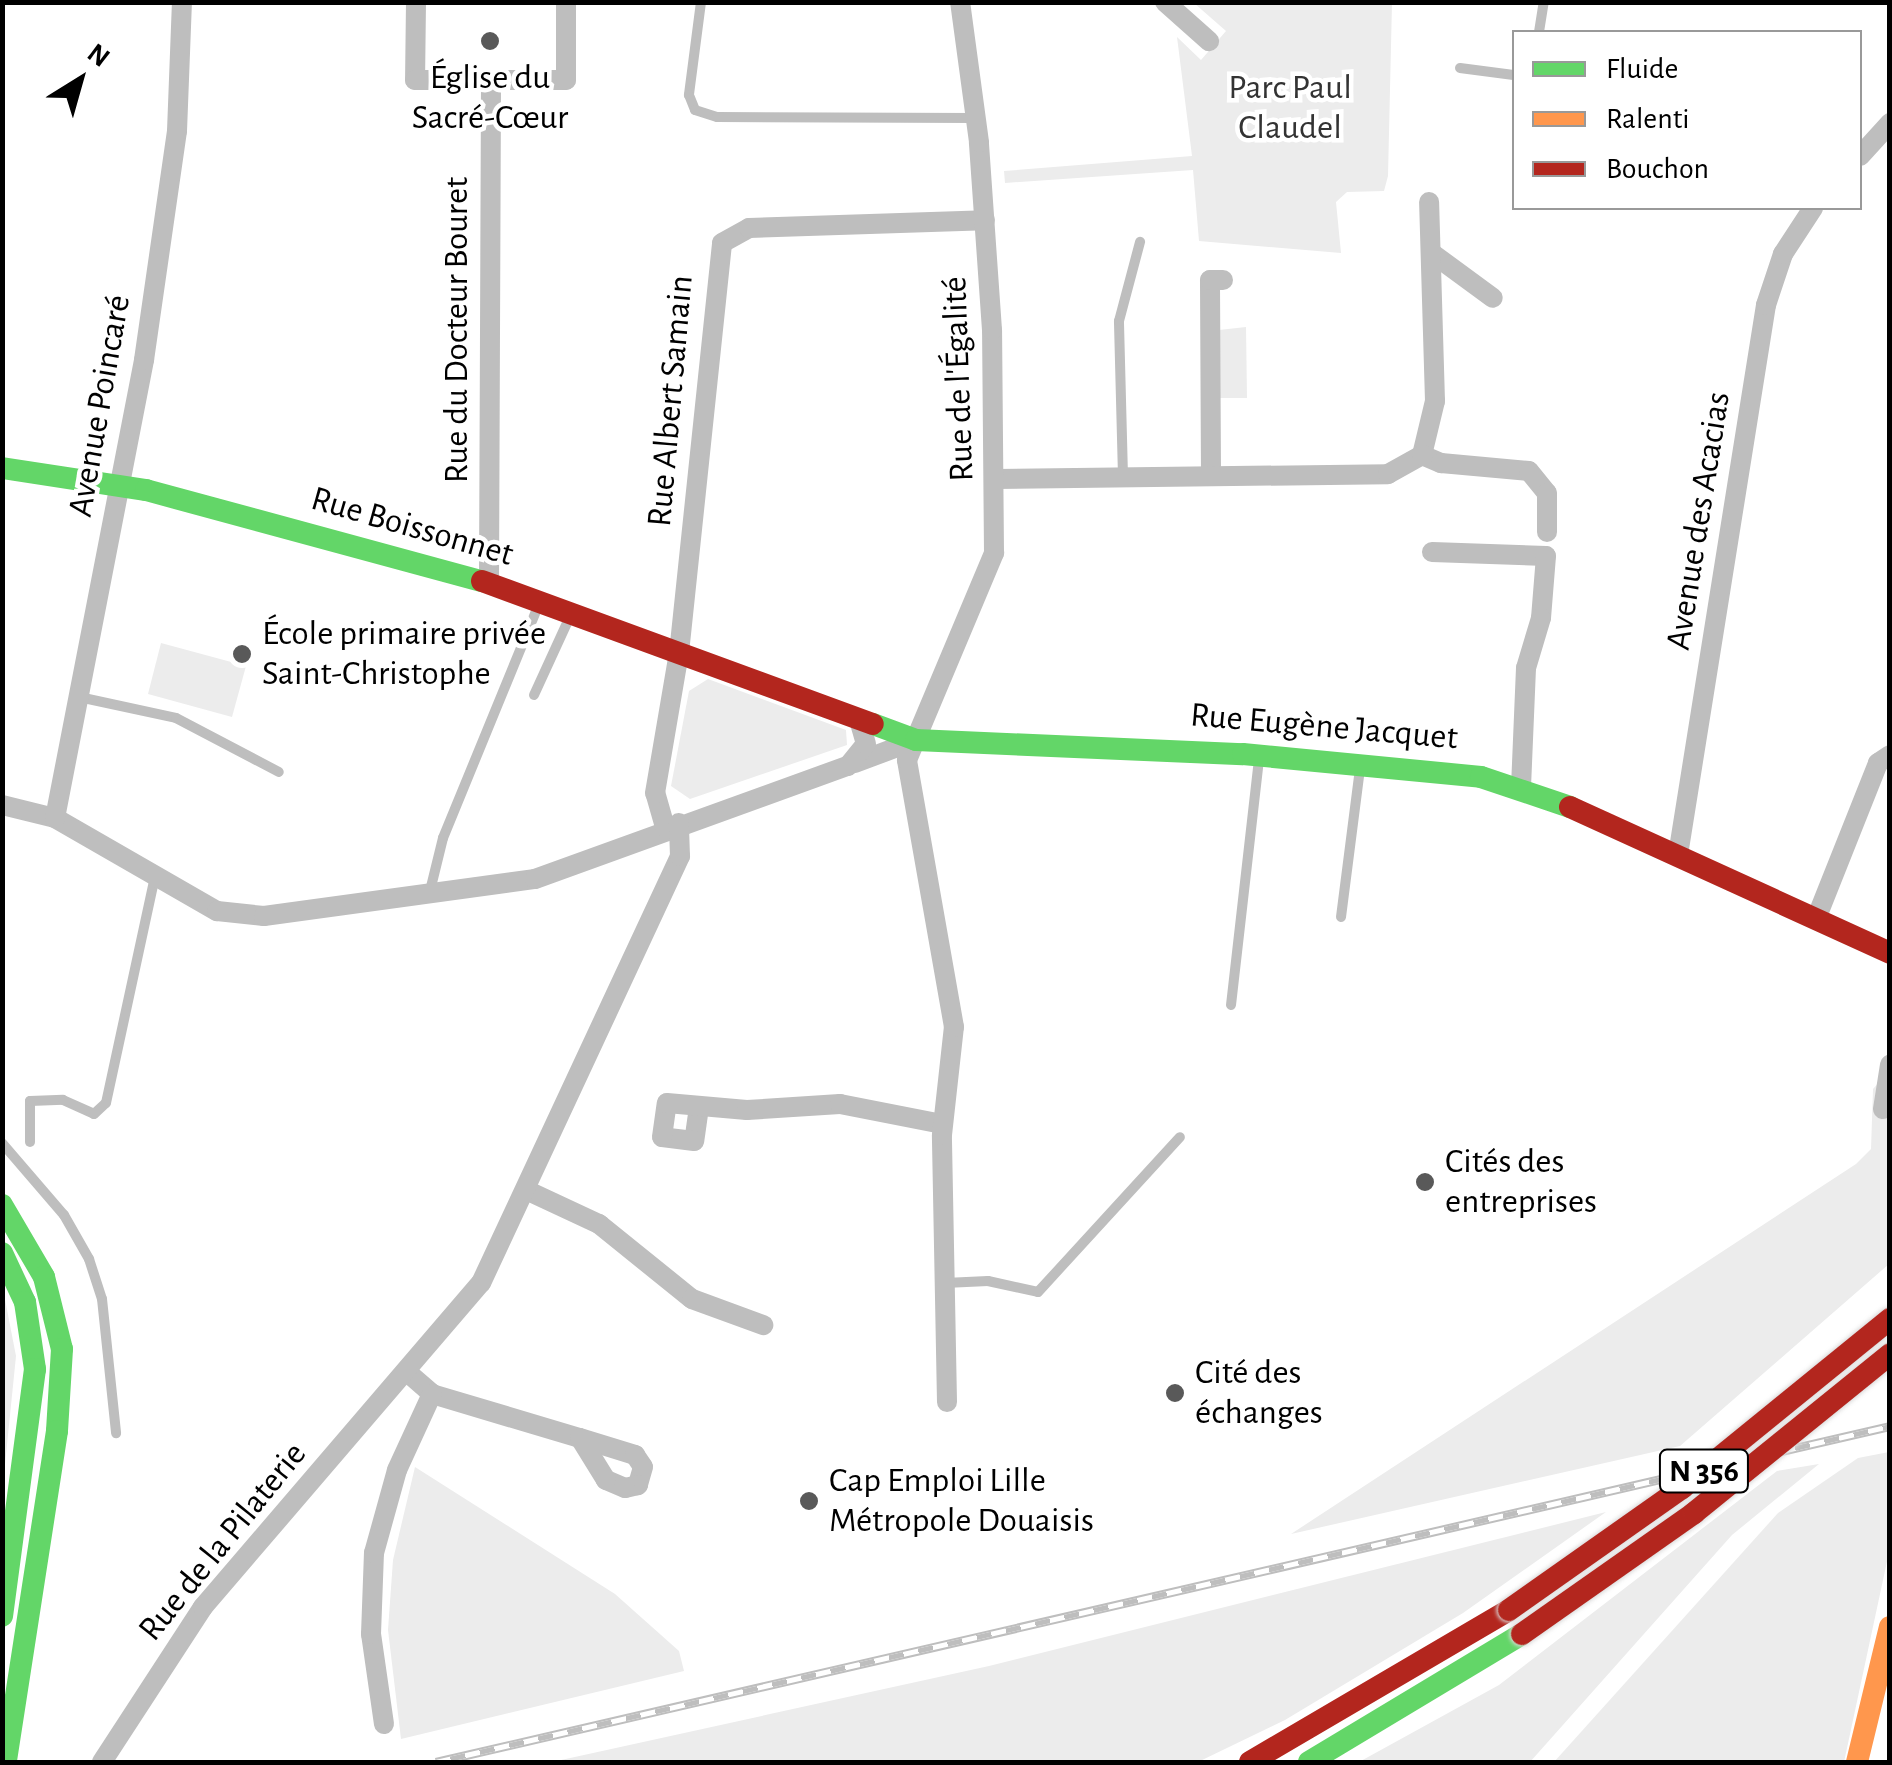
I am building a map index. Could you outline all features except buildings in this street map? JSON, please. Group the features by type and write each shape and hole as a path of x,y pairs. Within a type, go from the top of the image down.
{"main road":[{"name":"Rue Boissonnet","path":"2,468 120,485 489,581 859,720"},
{"name":"Rue Eugène Jacquet","path":"859,720 916,740 1444,769 1522,788 1890,953"},
{"path":"2,1205 44,1276 62,1350 56,1431 6,1762"},
{"path":"2,1253 24,1302 35,1369 2,1616"},
{"name":"N 356","path":"1250,1762 1509,1610 1682,1488 1890,1319"},
{"name":"N 356","path":"1309,1762 1522,1634 1694,1513 1890,1354"},
{"path":"1858,1762 1890,1627"},
{"path":"1876,1762 1890,1682"}],"street":[{"name":"Avenue Poincaré","path":"54,818 120,485 175,149 182,2"},
{"path":"416,2 415,80 566,80 566,2"},
{"name":"Rue de l'Égalité","path":"948,1402 942,1124 954,1027 907,760 988,576 995,479 984,220 976,118 960,2"},
{"path":"1165,2 1209,42"},
{"name":"Rue du Docteur Bouret","path":"489,581 491,80"},
{"path":"1862,154 1890,123"},
{"path":"995,479 1388,474 1422,455 1435,417 1429,202"},
{"name":"Avenue des Acacias","path":"1678,855 1766,305 1783,254 1813,210"},
{"name":"Rue Albert Samain","path":"680,653 722,243 749,228 984,220"},
{"path":"1432,254 1493,298"},
{"path":"1212,475 1210,280 1223,280"},
{"path":"1422,455 1441,463 1529,471 1547,493 1547,532"},
{"path":"1432,552 1546,556 1541,618 1526,668 1522,788"},
{"name":"Rue de la Pilaterie","path":"102,1762 203,1607 481,1284 680,856 672,825 655,793 680,653"},
{"path":"848,766 866,744 859,720"},
{"path":"2,805 54,818 155,877 238,916 428,896 535,879 672,825 916,740"},
{"path":"1816,919 1878,763 1890,755"},
{"path":"1883,1109 1890,1065"},
{"path":"699,1107 840,1104 942,1124"},
{"path":"526,1190 599,1224 692,1299 764,1324"},
{"path":"406,1372 432,1394 580,1438"},
{"path":"384,1724 371,1634 374,1553 398,1470 432,1394"}],"lane":[{"path":"701,2 689,96 696,110 716,117 976,118"},
{"path":"1539,30 1544,2"},
{"path":"1460,68 1512,75"},
{"path":"1124,476 1118,321 1140,242"},
{"path":"428,896 442,838 540,602"},
{"path":"534,695 571,613"},
{"path":"78,697 176,718 279,772"},
{"path":"1231,1005 1259,756"},
{"path":"1341,918 1360,762"},
{"path":"30,1142 30,1101 63,1100 94,1114 106,1103 155,877"},
{"path":"945,1283 988,1282 1038,1292 1180,1137"},
{"path":"2,1143 64,1215 88,1260 102,1299 116,1432"}],"green space":[{"name":"Parc Paul Claudel","path":"1194,3 1392,3 1388,176 1384,191 1347,192 1336,202 1341,253 1199,241 1193,170 1005,183 1004,171 1192,156 1177,37 1201,60 1226,31"},
{"path":"1246,327 1247,398 1217,398 1219,330"},
{"path":"161,643 246,666 232,717 148,694"},
{"path":"708,679 846,730 847,745 690,799 671,786 689,691"},
{"path":"1889,1071 1889,1264 1680,1446 1291,1534 1856,1164 1871,1149 1873,1089"},
{"path":"3,1289 16,1356 3,1484"},
{"path":"1889,1452 1889,1552 1844,1762 1554,1762 1778,1513 1858,1458"},
{"path":"1819,1464 1732,1535 1530,1762 1359,1762 1499,1685 1777,1471"},
{"path":"415,1467 615,1594 679,1651 684,1671 401,1739 388,1630 393,1560"},
{"path":"1606,1512 1463,1613 1285,1720 1198,1762 552,1762 989,1666"}],"railway":[{"path":"436,1762 1890,1426"}],"traffic: fast":[{"path":"2,468 146,490 482,581"},
{"path":"873,724 916,740 1243,754 1481,777 1570,807"},
{"path":"2,1205 44,1277 62,1349 57,1431 6,1762"},
{"path":"2,1253 25,1302 35,1369 2,1616"},
{"path":"1309,1762 1522,1634"}],"traffic: slow":[{"path":"1857,1762 1890,1627"}],"traffic: jam":[{"path":"482,581 873,724"},
{"path":"1570,807 1890,953"},
{"path":"1509,1610 1682,1488 1890,1319"},
{"path":"1522,1634 1694,1513 1890,1354"},
{"path":"1250,1762 1509,1610"}],"place":[{"name":"Église du Sacré-Cœur","path":"490,41"},
{"name":"École primaire privée Saint-Christophe","path":"242,654"},
{"name":"Cités des entreprises","path":"1425,1182"},
{"name":"Cité des échanges","path":"1175,1393"},
{"name":"Cap Emploi Lille Métropole Douaisis","path":"809,1501"}]}
